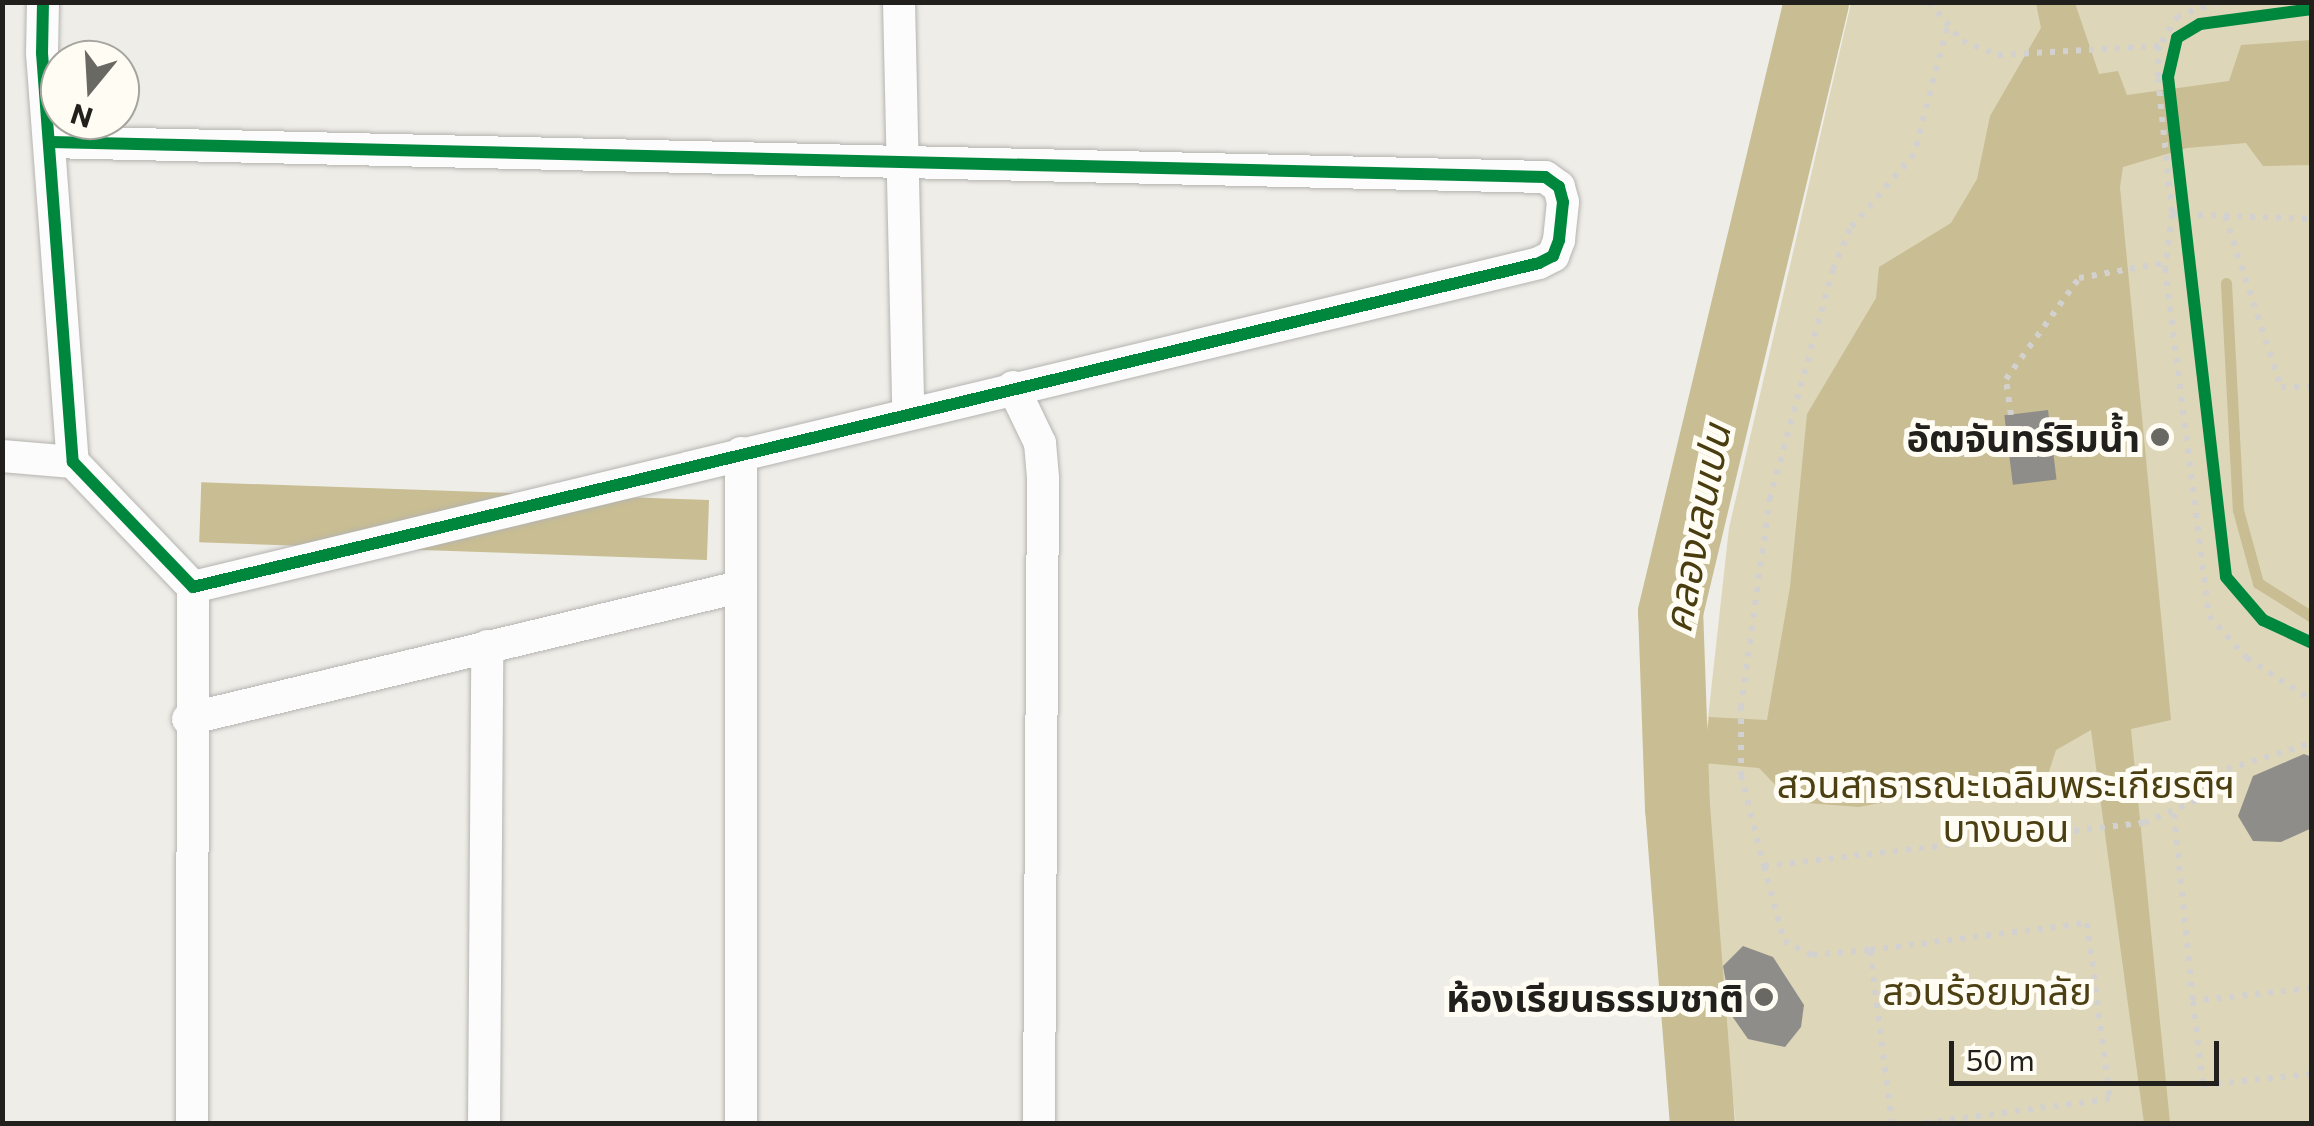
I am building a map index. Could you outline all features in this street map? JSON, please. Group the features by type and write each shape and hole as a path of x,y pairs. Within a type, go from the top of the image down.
{"street":[{"path":"43,2 74,462 193,588 188,718 192,1124"},
{"path":"899,2 899,164 908,412"},
{"path":"50,142 1545,177 1558,186 1559,240 1553,256 1540,263 908,412 193,588"},
{"path":"1013,387 1040,443 1043,479 1039,1124"},
{"path":"741,453 738,587 742,1124"},
{"path":"2,456 74,462"},
{"path":"188,718 738,587"},
{"path":"484,1124 487,646"}],"path":[{"path":"1928,2 1947,28 1998,55 2159,46"},
{"path":"2186,254 2177,214 2159,46 2178,16 2218,2"},
{"path":"2163,78 2178,38 2218,20"},
{"path":"1916,1124 2110,1100 2087,923 1812,955 1784,941 1742,775 1741,706 1770,497 1833,269 1850,229 1914,154 1947,28"},
{"path":"2177,214 2312,219"},
{"path":"2177,214 2164,263 2209,616 2248,658 2312,700"},
{"path":"2225,216 2281,386 2312,387"},
{"path":"2011,414 2006,379 2079,278 2164,263"},
{"path":"1764,866 2144,823 2174,814 2204,796 2227,769 2312,743"},
{"path":"2174,814 2202,1086 2312,1074"},
{"path":"1870,950 1892,1124"},
{"path":"2193,1000 2312,988"}],"green space":[{"name":"สวนสาธารณะเฉลิมพระเกียรติฯ บางบอน","path":"1851,3 2311,3 2311,1123 1736,1124 1698,809 1729,528"}],"shaded area":[{"path":"2036,3 2075,3 2099,74 2118,71 2127,95 2229,81 2241,45 2311,40 2311,165 2263,166 2246,143 2187,148 2123,167 2120,187 2171,720 2131,729 2170,1123 2144,1123 2091,730 2056,750 2046,781 1967,786 1859,807 1792,802 1759,768 1703,763 1709,717 1767,720 1790,587 1807,414 1876,298 1879,267 1951,223 1977,179 1990,116 2041,28"},
{"path":"201,482 709,500 707,560 199,542"}],"building":[{"path":"2048,410 2057,479 2013,485 2004,415"},
{"path":"2304,754 2312,757 2312,828 2281,842 2253,841 2238,816 2253,776"},
{"name":"ห้องเรียนธรรมชาติ","path":"1743,946 1773,957 1804,1005 1801,1027 1785,1047 1748,1039 1732,1016 1723,966"}],"waterway":[{"name":"คลองเลนเปน","path":"1702,1124 1677,808 1670,612 1816,2"},
{"path":"2226,283 2238,510 2258,583 2312,617"}],"cycle path":[{"path":"43,2 42,53 73,462 193,587 1539,263 1553,256 1563,202 1559,187 1545,177 50,142"},
{"path":"2312,9 2200,24 2177,38 2168,77 2226,577 2263,620 2312,643"}],"place":[{"name":"อัฒจันทร์ริมน้ำ","path":"2160,437"},
{"name":"ห้องเรียนธรรมชาติ","path":"1764,997"}],"park label":[{"name":"สวนร้อยมาลัย","path":"1987,990"}]}
